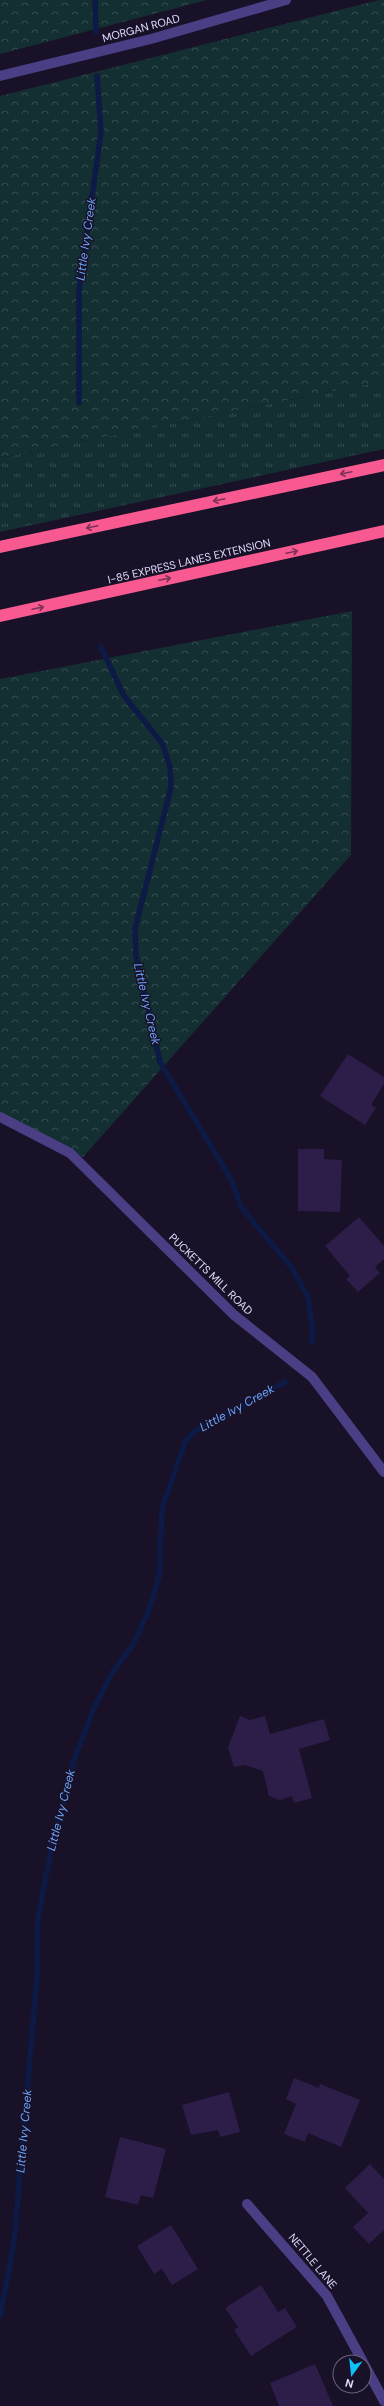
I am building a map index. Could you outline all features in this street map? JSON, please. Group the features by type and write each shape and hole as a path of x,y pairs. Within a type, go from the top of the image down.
{"highway":[{"path":"0,547 384,465"},
{"name":"I-85 EXPRESS LANES EXTENSION","path":"0,616 384,532"}],"street":[{"name":"MORGAN ROAD","path":"0,76 151,39 286,0"},
{"name":"PUCKETTS MILL ROAD","path":"0,1117 70,1153 234,1315 312,1377 384,1472"},
{"name":"NETTLE LANE","path":"247,2204 327,2296 359,2354"},
{"name":"NETTLE LANE","path":"372,2378 384,2401"}],"green space":[{"path":"0,0 207,0 0,54"},
{"path":"379,0 384,0 384,381 0,458 0,96"},
{"path":"384,381 384,449 0,532 0,458"},
{"path":"352,611 351,855 83,1157 0,1117 0,679"}],"building":[{"path":"348,1054 384,1077 384,1084 371,1105 376,1108 365,1125 320,1096"},
{"path":"298,1149 324,1149 324,1159 342,1160 340,1212 298,1211"},
{"path":"359,1217 384,1246 384,1259 375,1267 380,1273 358,1292 346,1279 350,1276 325,1246"},
{"path":"240,1716 250,1720 265,1716 270,1734 324,1719 330,1740 299,1749 312,1798 294,1803 292,1796 280,1800 269,1796 263,1771 245,1765 234,1767 228,1747"},
{"path":"294,2078 319,2088 320,2084 360,2100 341,2147 308,2133 305,2142 284,2134 296,2104 286,2099"},
{"path":"229,2092 240,2132 220,2137 218,2130 191,2135 182,2105"},
{"path":"120,2137 166,2149 153,2198 141,2195 138,2205 105,2197"},
{"path":"370,2164 384,2179 384,2230 369,2244 353,2227 368,2213 345,2188"},
{"path":"171,2225 198,2269 172,2285 162,2269 154,2274 137,2246"},
{"path":"261,2285 278,2312 285,2308 297,2327 251,2356 234,2330 238,2327 225,2308"},
{"path":"315,2364 333,2406 279,2406 270,2383"}],"waterway":[{"name":"Little Ivy Creek","path":"95,0 96,32"},
{"name":"Little Ivy Creek","path":"79,403 79,290 101,132 97,76"},
{"name":"Little Ivy Creek","path":"101,647 124,696 162,743 170,767 171,787 135,929 136,956 160,1062 231,1179 241,1207 292,1268 308,1297 313,1330 312,1342"},
{"name":"Little Ivy Creek","path":"0,2316 14,2243 37,1976 38,1918 53,1839 73,1763 93,1710 112,1673 133,1645 148,1612 159,1577 162,1508 186,1440 196,1430 285,1382"}]}
